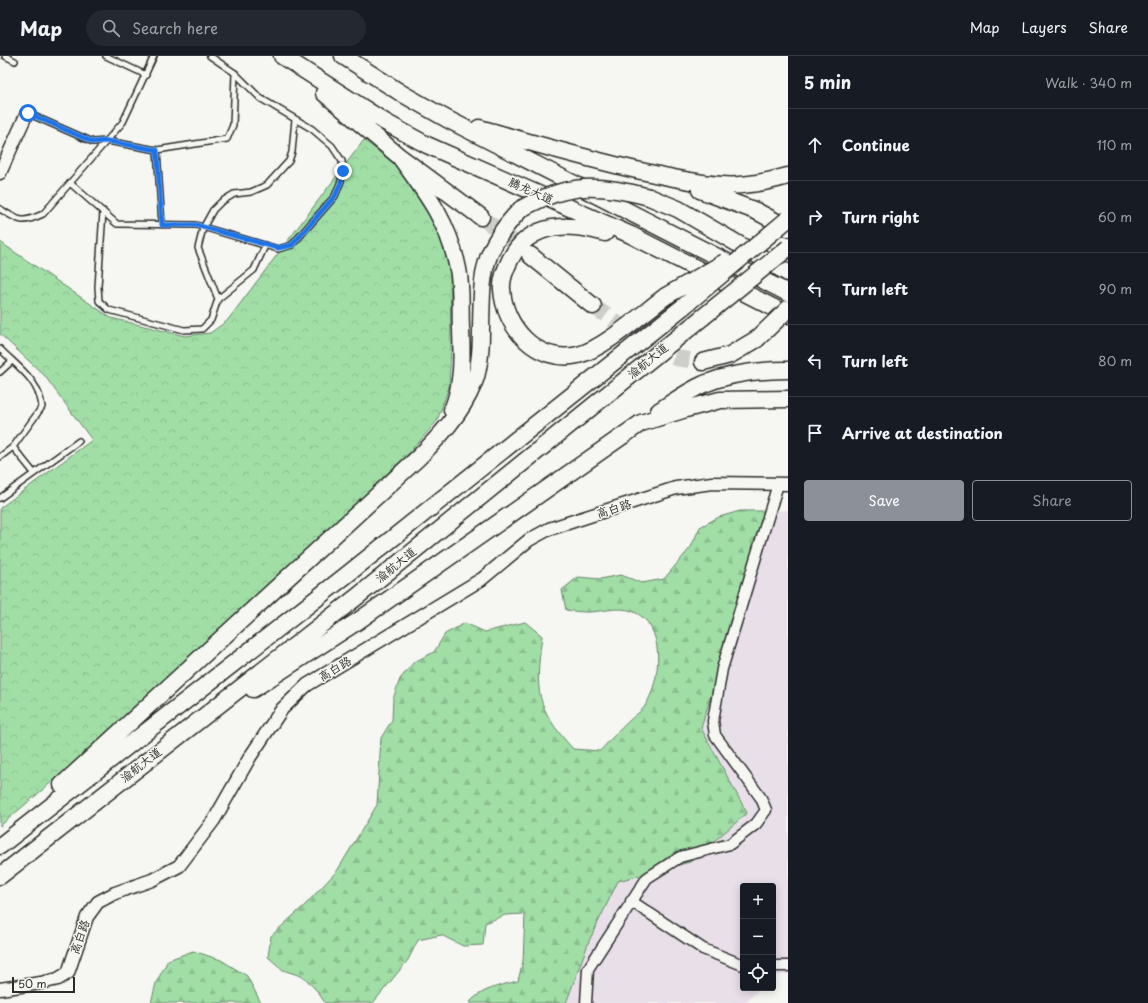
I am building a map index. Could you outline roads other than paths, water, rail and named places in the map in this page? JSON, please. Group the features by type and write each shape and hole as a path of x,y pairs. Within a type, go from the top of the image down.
{"highway":[{"name":"腾龙大道","path":"281,56 385,122 427,145 632,235 788,315"},
{"path":"281,56 376,138 481,217"},
{"name":"腾龙大道","path":"343,56 400,93 447,119 788,293"},
{"path":"447,119 712,193 756,211 788,228"},
{"path":"400,157 431,199 443,221 459,270 462,355 460,383 455,403 442,434"},
{"path":"606,163 664,176 722,185 756,183 788,176"},
{"path":"0,841 164,693 418,458 442,434 461,407 473,385 481,350 484,270 492,246 504,226 521,209 540,199 561,191 590,186 618,189 649,197 678,209 788,273"},
{"name":"渝航大道","path":"0,846 338,582 684,306 788,219"},
{"path":"762,240 666,296 601,344 578,355 554,356 535,348 517,332 506,311 502,288 505,270 513,253 528,237 543,230 566,226 585,227 610,234 788,326"},
{"name":"渝航大道","path":"0,876 358,596 788,248"},
{"path":"530,255 593,306"},
{"path":"703,362 730,356 757,339 788,309"},
{"path":"163,748 358,621 641,423 703,384 731,376 764,370 788,370"},
{"path":"641,423 686,408 720,400 788,399"}],"street":[{"path":"0,173 28,113"},
{"name":"高白路","path":"0,989 41,983 58,979 68,973 87,917 98,902 115,893 152,880 179,866 214,820 250,757 282,709 307,685 482,579 530,540 549,528 676,488 712,482 783,484"},
{"path":"586,1003 588,969 646,878 680,857 730,844 756,824 766,810 761,798 715,735 713,721 722,669 783,484"},
{"path":"631,901 704,949 740,964"},
{"path":"776,966 788,966"}],"lane":[{"path":"5,56 15,61"},
{"path":"106,56 146,75"},
{"path":"0,210 20,221 30,220 43,214 123,122 154,56"},
{"path":"70,183 116,224 196,225 265,246 278,248 292,245 335,196 341,182 343,171 342,161 332,146 312,129 260,98 235,73 210,56"},
{"path":"28,113 80,138 93,142 107,141 157,150 227,139 233,125 235,73"},
{"path":"218,299 198,248 204,228 213,210 221,202 234,194 251,192 267,185 289,161 292,152 295,119"},
{"path":"157,150 162,225"},
{"path":"103,211 98,288 99,301 109,310 184,330 202,328 211,320 218,299 254,270 265,246"},
{"path":"0,349 36,383 41,396 42,407 13,447 0,457"},
{"path":"0,372 12,361"},
{"path":"0,498 79,441"},
{"path":"13,447 34,473"}],"tunnel":[{"path":"481,217 529,254"},
{"path":"593,306 649,346 676,358 703,362"}]}
